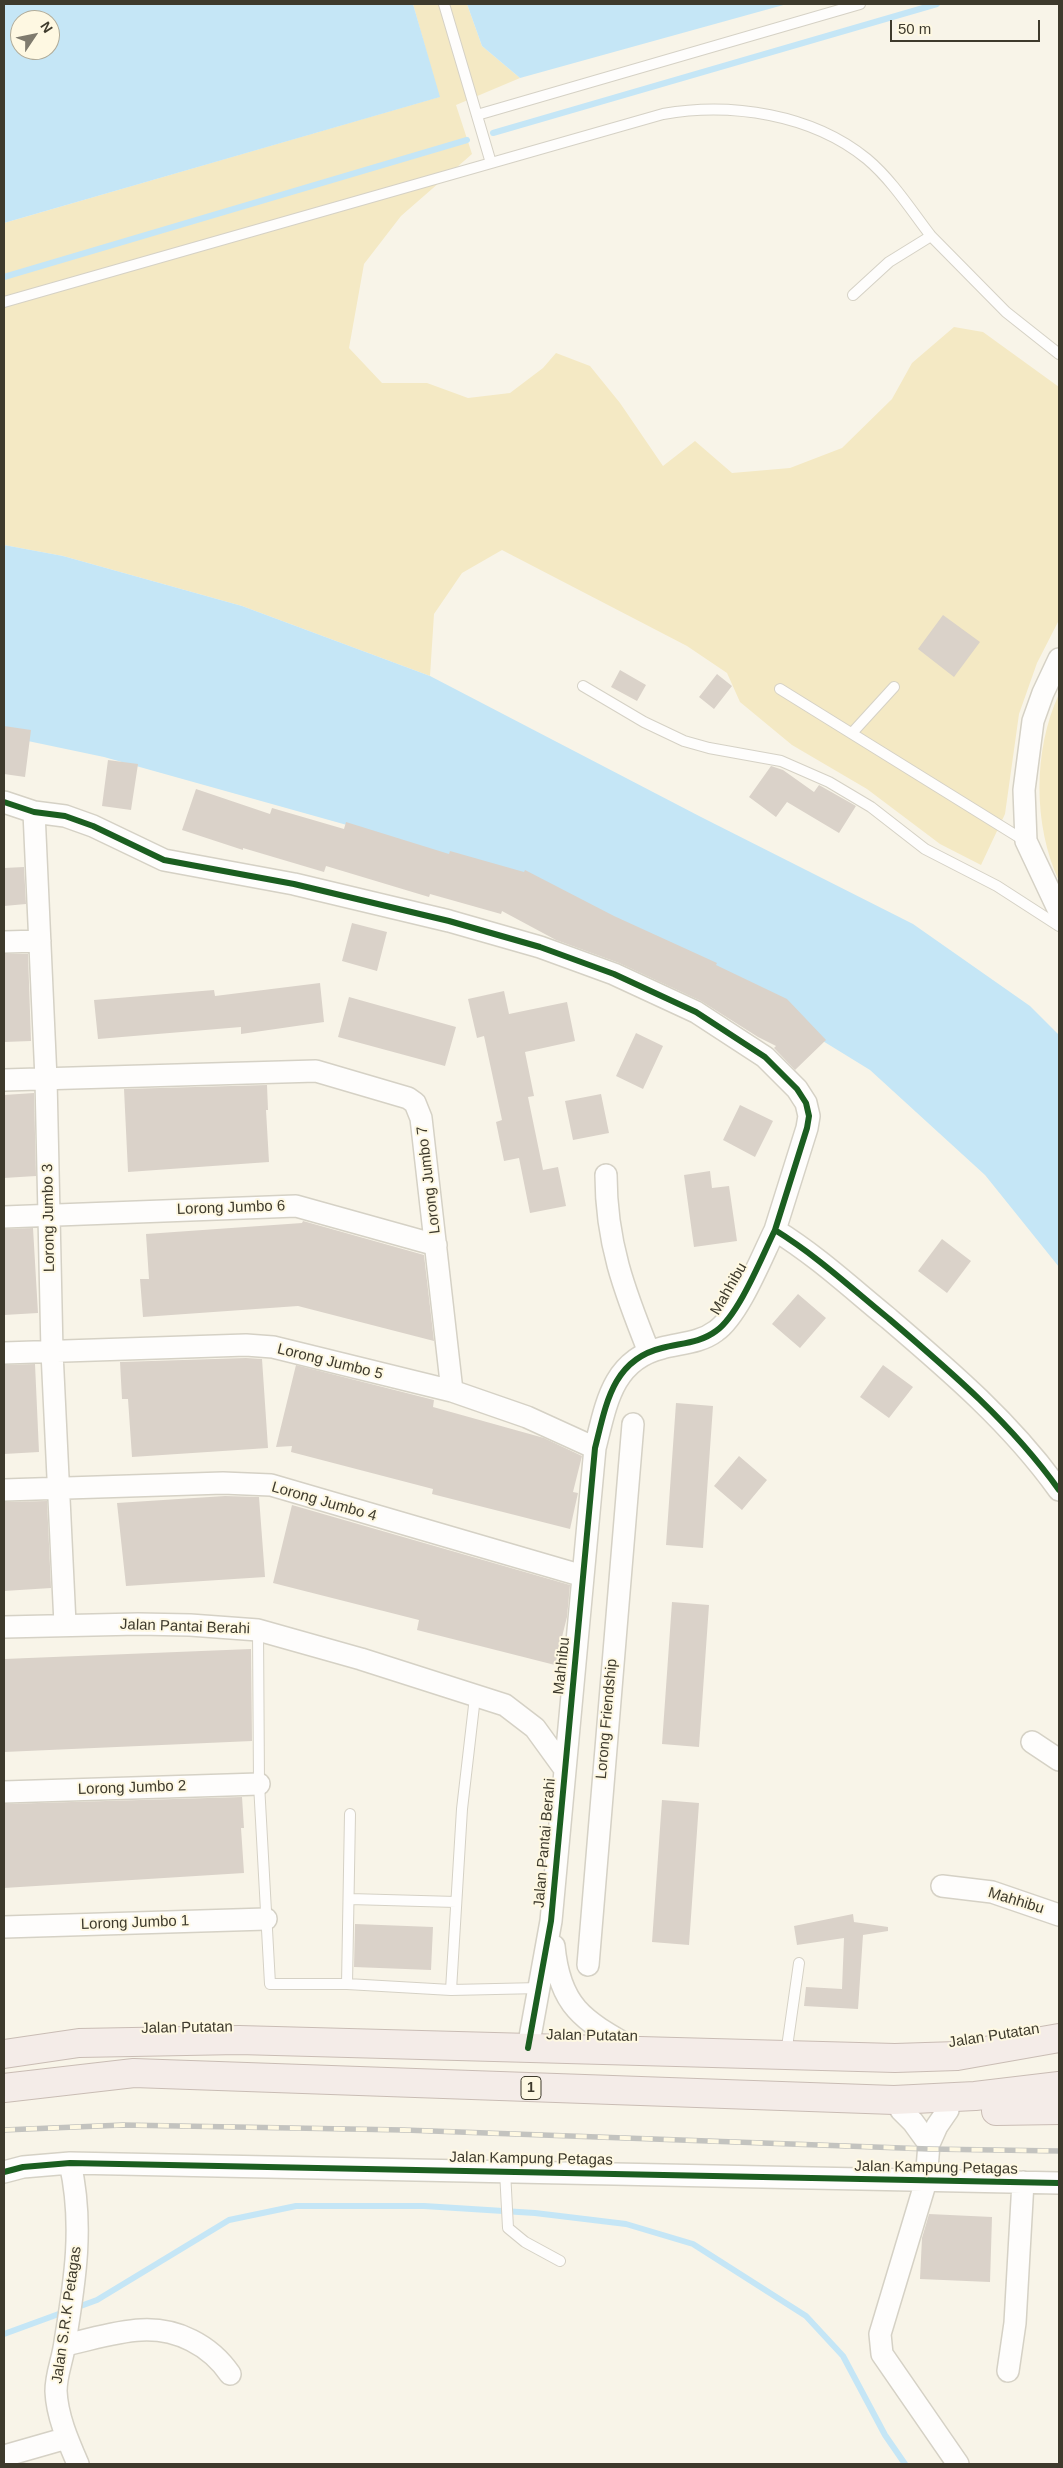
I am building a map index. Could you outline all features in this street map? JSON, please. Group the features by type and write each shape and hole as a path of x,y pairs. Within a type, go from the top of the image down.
{"highway":[{"name":"Jalan Putatan","path":"4,2054 79,2043 239,2040 895,2058 958,2056 1059,2038"},
{"name":"1","path":"4,2088 134,2073 894,2100 976,2096 1059,2086"},
{"path":"854,2099 900,2110 1059,2110"}],"street":[{"path":"1059,659 1032,721 1024,790 1026,841 1059,911"},
{"name":"Mahhibu","path":"4,802 34,812 65,816 93,826 164,860 294,884 513,938 588,964 696,1012 765,1057 797,1089 806,1103 809,1116 808,1128 775,1230 728,1321 707,1337 649,1352 626,1368 610,1390 594,1457 564,1768"},
{"name":"Lorong Jumbo 3","path":"34,812 46,1079 52,1352 65,1624"},
{"path":"4,942 40,941"},
{"name":"Lorong Jumbo 7","path":"4,1080 316,1071 408,1098 415,1103 421,1118 452,1391"},
{"path":"606,1175 606,1210 614,1255 629,1303 649,1352"},
{"name":"Lorong Jumbo 6","path":"4,1217 296,1206 436,1245"},
{"path":"775,1230 810,1252 838,1274 956,1376 1009,1429 1059,1490"},
{"name":"Lorong Jumbo 5","path":"4,1354 246,1345 273,1347 452,1391 527,1417 594,1457"},
{"name":"Lorong Friendship","path":"588,1965 627,1473 633,1424"},
{"path":"594,1457 627,1473"},
{"name":"Lorong Jumbo 4","path":"4,1490 222,1483 271,1485 583,1576"},
{"name":"Jalan Pantai Berahi","path":"4,1627 65,1624 190,1625 258,1630 361,1659 505,1705 535,1728 564,1768 551,1921"},
{"path":"1032,1742 1059,1760"},
{"name":"Lorong Jumbo 2","path":"4,1792 259,1784"},
{"name":"Mahhibu","path":"942,1886 992,1892 1059,1915"},
{"name":"Lorong Jumbo 1","path":"4,1927 266,1919"},
{"path":"528,2048 541,1988 551,1921"},
{"path":"551,1921 556,1970 562,1989 573,2006 593,2025 636,2050"},
{"name":"Jalan Kampung Petagas","path":"900,2110 913,2122 929,2144"},
{"name":"Jalan Kampung Petagas","path":"948,2110 937,2126 929,2144 926,2181 880,2334 879,2344 887,2362 958,2464"},
{"name":"Jalan Kampung Petagas","path":"4,2172 23,2168 70,2164 506,2179 1059,2183"},
{"name":"Jalan S.R.K Petagas","path":"70,2164 79,2223 65,2345 57,2375 56,2391 67,2438 78,2464"},
{"path":"1008,2371 1015,2323 1024,2182"},
{"path":"65,2345 141,2330 162,2332 200,2344 223,2363 230,2374"},
{"path":"4,2456 67,2438"}],"lane":[{"path":"444,4 492,163"},
{"path":"477,115 860,4"},
{"path":"4,302 663,114 689,110 755,113 788,120 842,141 868,160 893,186 931,236 1006,312 1059,354"},
{"path":"853,295 889,262 931,236"},
{"path":"583,686 644,722 684,741 709,748 782,761 829,782 871,807 925,850 996,886 1059,926"},
{"path":"852,733 894,687"},
{"path":"780,689 1026,841"},
{"path":"258,1630 259,1784 270,1984 347,1984 451,1990 541,1988"},
{"path":"451,1990 462,1809 475,1696"},
{"path":"347,1984 350,1814"},
{"path":"350,1899 456,1902"},
{"path":"786,2054 799,1963"},
{"path":"506,2179 508,2228 525,2242 560,2261"}],"shaded area":[{"path":"413,4 467,4 482,46 520,78 456,105 472,154 401,216 364,264 349,348 382,383 427,383 468,398 510,393 543,368 556,353 590,366 620,403 663,466 695,441 732,473 790,468 842,448 892,399 912,363 954,327 983,332 1059,387 1059,620 1037,663 1019,714 1005,814 981,865 940,844 867,789 792,745 740,702 727,673 687,646 502,550 462,573 434,614 430,676 242,606 63,556 4,545 4,223 439,97"},
{"path":"1059,694 1059,881 1050,859 1044,836 1040,788 1044,739 1050,716"}],"water":[{"path":"4,4 413,4 440,97 4,223"},
{"path":"467,4 787,4 520,78 482,46"},
{"path":"4,545 63,556 242,606 430,676 701,817 913,924 1030,1006 1059,1035 1059,1267 985,1175 870,1070 688,958 379,834 104,757 4,736"}],"building":[{"path":"943,615 980,642 954,677 918,649"},
{"path":"620,670 646,685 637,701 611,687"},
{"path":"717,674 732,686 714,709 699,697"},
{"path":"4,726 31,730 25,777 4,774"},
{"path":"108,760 138,764 131,810 102,806"},
{"path":"771,766 783,770 814,792 819,785 856,806 839,833 787,802 776,817 749,797"},
{"path":"196,789 270,814 272,808 344,829 346,822 449,854 450,851 524,872 525,870 614,916 717,963 716,965 787,999 826,1040 795,1070 774,1048 776,1046 758,1037 701,1001 619,963 556,940 502,911 501,914 430,894 429,897 326,866 324,872 243,848 243,850 182,830"},
{"path":"24,867 26,904 4,906 4,868"},
{"path":"352,923 387,932 377,971 342,961"},
{"path":"4,954 28,954 31,1041 4,1042"},
{"path":"320,983 324,1022 241,1034 241,1027 98,1039 94,1000 214,990 215,996"},
{"path":"504,991 509,1014 567,1002 575,1041 525,1052 534,1096 528,1097 543,1170 558,1167 566,1206 530,1213 519,1158 504,1161 496,1122 502,1120 484,1036 477,1038 468,999"},
{"path":"349,997 456,1027 445,1066 338,1037"},
{"path":"636,1033 663,1046 643,1089 616,1076"},
{"path":"267,1085 268,1110 266,1110 269,1162 128,1172 124,1089"},
{"path":"34,1093 36,1176 4,1178 4,1095"},
{"path":"601,1094 609,1133 573,1140 565,1101"},
{"path":"740,1105 773,1121 755,1157 723,1140"},
{"path":"710,1171 712,1188 729,1186 737,1241 694,1247 684,1175"},
{"path":"303,1221 424,1255 434,1341 298,1306 143,1317 140,1279 149,1279 146,1234 302,1223"},
{"path":"33,1228 38,1313 4,1315 4,1229"},
{"path":"942,1239 971,1261 947,1293 918,1271"},
{"path":"798,1294 826,1318 800,1348 772,1324"},
{"path":"262,1359 268,1448 132,1457 128,1399 122,1399 120,1362"},
{"path":"35,1364 39,1452 4,1454 4,1365"},
{"path":"296,1365 434,1400 433,1407 544,1438 582,1456 573,1492 578,1493 570,1529 432,1494 433,1489 291,1452 292,1446 276,1447"},
{"path":"883,1365 913,1387 889,1418 860,1397"},
{"path":"676,1403 713,1406 703,1548 666,1545"},
{"path":"739,1456 767,1480 742,1510 714,1486"},
{"path":"225,1496 259,1497 265,1577 126,1586 117,1503"},
{"path":"47,1501 51,1588 4,1591 4,1502"},
{"path":"292,1505 570,1585 567,1617 555,1665 417,1630 419,1620 273,1583"},
{"path":"672,1602 709,1605 699,1747 662,1744"},
{"path":"251,1649 252,1741 4,1752 4,1659"},
{"path":"242,1797 244,1828 241,1828 244,1873 4,1888 4,1804"},
{"path":"662,1800 699,1803 689,1945 652,1942"},
{"path":"853,1914 854,1922 888,1927 888,1931 863,1935 858,2009 804,2006 806,1987 842,1989 844,1938 797,1945 794,1926"},
{"path":"355,1924 433,1927 431,1970 354,1967"},
{"path":"929,2214 992,2217 990,2282 920,2279 922,2238"}],"waterway":[{"path":"493,133 937,4"},
{"path":"4,277 467,140"},
{"path":"4,2334 97,2300 229,2220 296,2206 424,2206 535,2213 626,2224 693,2244 806,2316 843,2356 885,2435 905,2464"}],"railway":[{"path":"4,2130 123,2125 404,2130 929,2149 1059,2151"}],"cycle path":[{"path":"4,802 34,812 65,816 93,826 164,860 294,884 449,921 540,947 614,974 696,1012 765,1057 797,1089 806,1103 809,1116 807,1128 775,1230"},
{"path":"528,2048 551,1921 595,1448 603,1416 614,1386 632,1363 645,1354 710,1335 725,1323 741,1299 775,1230 833,1272 957,1378 1021,1442 1059,1490"},
{"path":"4,2172 23,2167 70,2163 1059,2183"}]}
